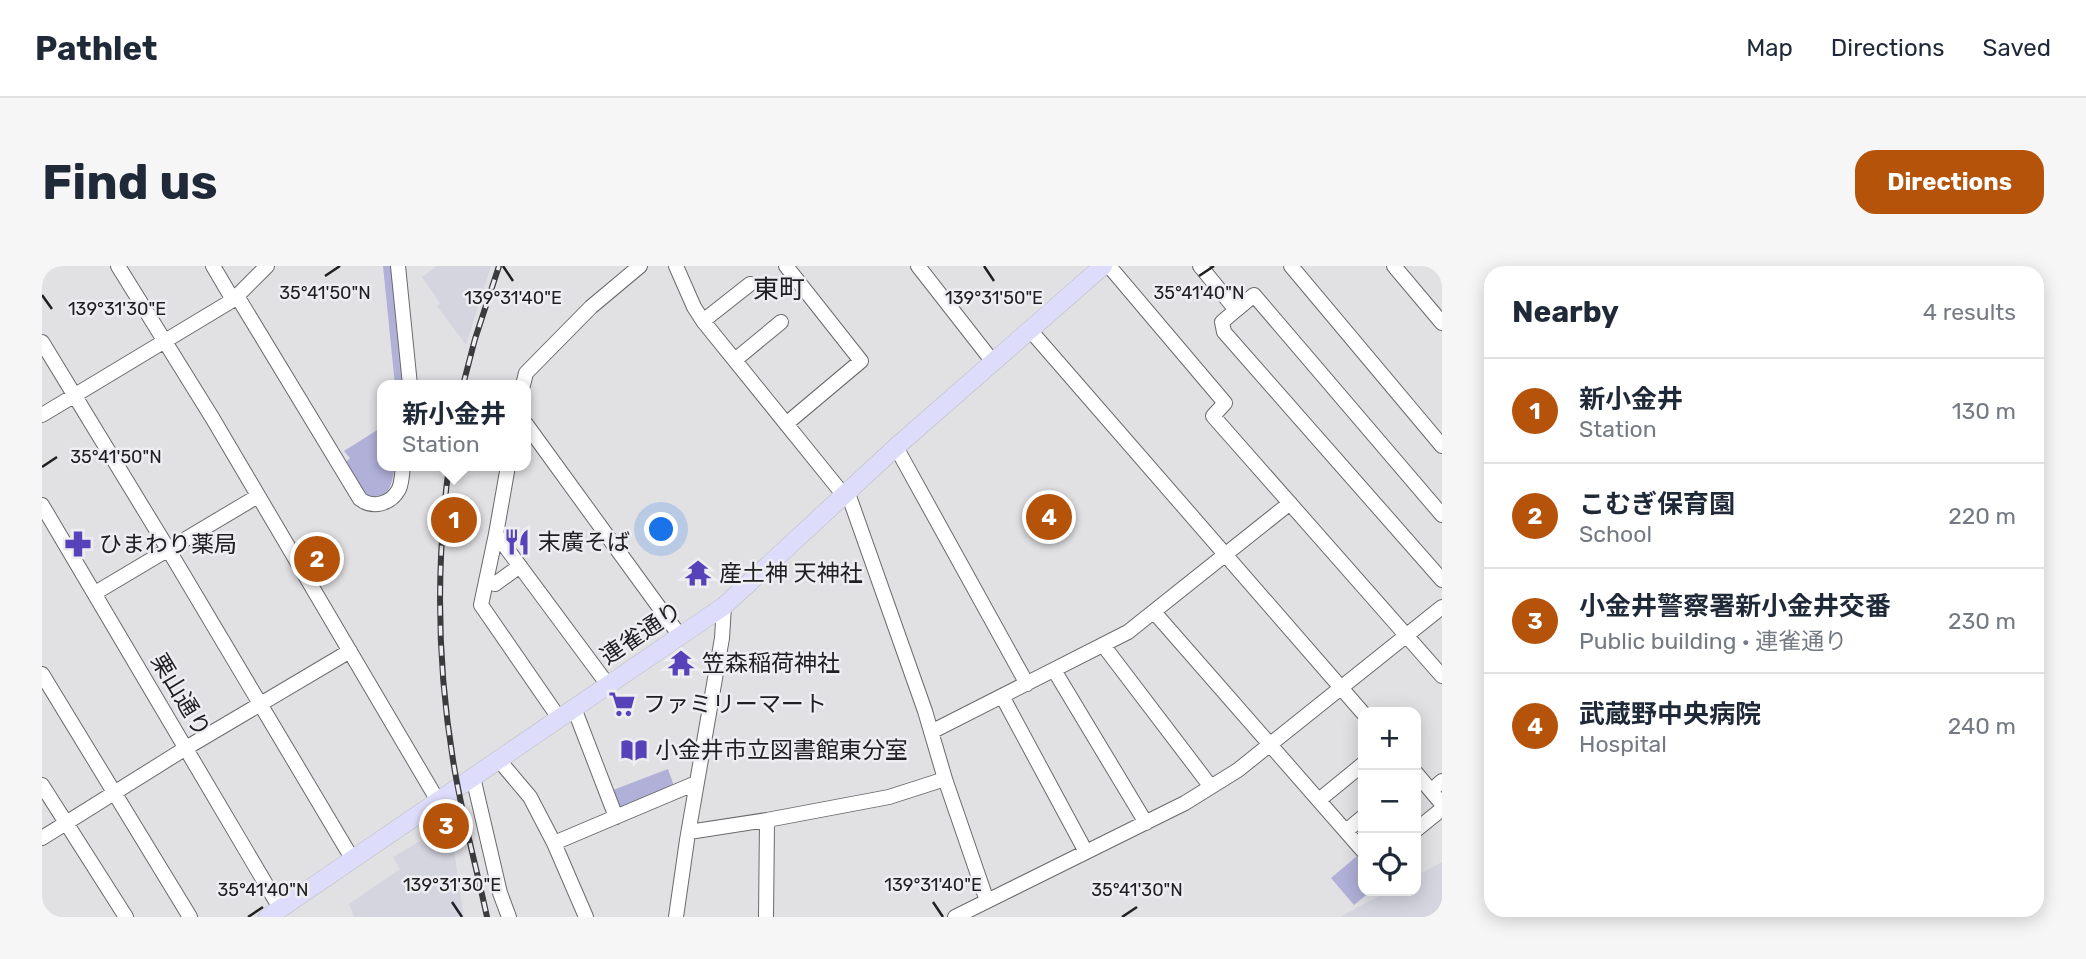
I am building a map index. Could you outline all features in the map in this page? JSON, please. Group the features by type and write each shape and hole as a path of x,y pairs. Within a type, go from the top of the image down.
{"main road":[{"name":"連雀通り","path":"274,913 724,606 896,447 1102,267"}],"street":[{"path":"118,266 213,419 438,801"},
{"path":"213,266 360,499 377,505 385,502 394,496 400,486 402,471"},
{"path":"42,415 235,298 267,266"},
{"path":"398,266 409,380"},
{"path":"524,379 591,307 640,266"},
{"path":"676,266 703,321 850,499 932,732 945,779 987,901"},
{"path":"786,266 861,361 786,424"},
{"path":"918,266 993,362"},
{"path":"1200,266 1236,310"},
{"path":"1291,266 1442,446"},
{"path":"1394,266 1442,323"},
{"path":"1102,267 1225,403 1213,416 1442,676"},
{"path":"703,321 750,284"},
{"path":"1442,515 1254,295 1222,322 1224,332 1442,580"},
{"path":"735,360 781,322"},
{"path":"1030,330 1358,707"},
{"path":"42,342 353,860"},
{"path":"531,431 680,636"},
{"path":"896,447 1027,684"},
{"path":"507,471 481,605 566,713 616,817"},
{"path":"95,593 258,496"},
{"path":"932,732 1128,632 1290,503"},
{"name":"栗山通り","path":"42,505 186,748 274,913"},
{"path":"496,534 608,685"},
{"path":"486,581 495,584 520,566"},
{"path":"676,917 722,638 724,606"},
{"path":"955,917 1146,823 1238,770 1442,607"},
{"path":"1154,612 1358,845"},
{"path":"1103,646 1211,787"},
{"path":"42,838 186,748 351,651"},
{"path":"1054,670 1146,823"},
{"path":"42,674 190,917"},
{"path":"1002,696 1086,852"},
{"path":"498,759 530,797 554,843 586,917"},
{"path":"1318,800 1358,768"},
{"path":"474,777 500,893 509,917"},
{"path":"1421,777 1437,786 1442,806 1421,825"},
{"path":"688,832 889,797 945,779"},
{"path":"554,843 696,783"},
{"path":"42,785 126,917"},
{"path":"766,917 767,820"},
{"path":"1346,831 1358,821"}],"shaded area":[{"path":"383,266 394,266 404,360 402,380 394,380"},
{"path":"437,266 491,266 466,345 437,306 440,303 422,277"},
{"path":"377,430 377,471 394,471 385,494 372,497 361,490 345,463 350,458 344,451"},
{"path":"668,769 674,786 620,807 613,790"},
{"path":"427,837 453,844 464,917 354,917 349,904 400,869 393,857"},
{"path":"1357,856 1358,896 1365,896 1354,905 1331,878"},
{"path":"1442,862 1442,917 1340,917 1379,896 1421,896 1421,873"}],"railway":[{"path":"464,380 499,266"},
{"path":"448,471 440,576 444,686 456,780 487,917"}],"place":[{"name":"武蔵野中央病院","path":"1049,517"},
{"name":"新小金井","path":"454,520"},
{"name":"末廣そば","path":"517,542"},
{"name":"ひまわり薬局","path":"78,544"},
{"name":"こむぎ保育園","path":"317,559"},
{"name":"産土神 天神社","path":"698,573"},
{"name":"笠森稲荷神社","path":"681,663"},
{"name":"ファミリーマート","path":"622,704"},
{"name":"小金井市立図書館東分室","path":"634,750"},
{"name":"小金井警察署新小金井交番","path":"446,826"}],"district":[{"name":"東町","path":"779,289"}]}
